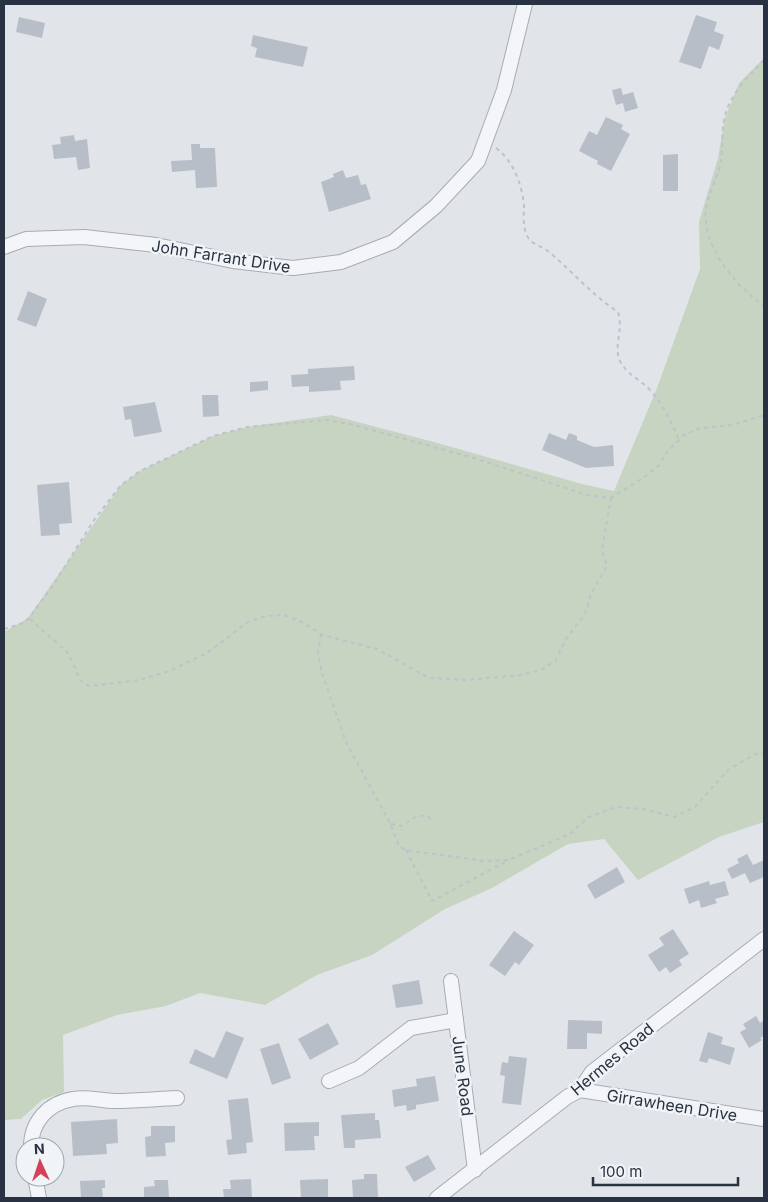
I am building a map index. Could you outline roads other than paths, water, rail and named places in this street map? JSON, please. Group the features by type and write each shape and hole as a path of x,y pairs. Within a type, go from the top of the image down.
{"street":[{"name":"John Farrant Drive","path":"4,247 26,239 84,237 156,245 233,261 293,268 341,262 393,242 436,206 478,161 504,90 525,4"},
{"name":"Hermes Road","path":"436,1198 580,1090 592,1072 764,939"},
{"name":"June Road","path":"451,981 475,1170"},
{"path":"329,1082 359,1068 411,1028 456,1020"},
{"name":"Girrawheen Drive","path":"580,1090 764,1119"},
{"path":"32,1137 34,1126 44,1112 64,1101 81,1098 113,1101 177,1098"}]}
